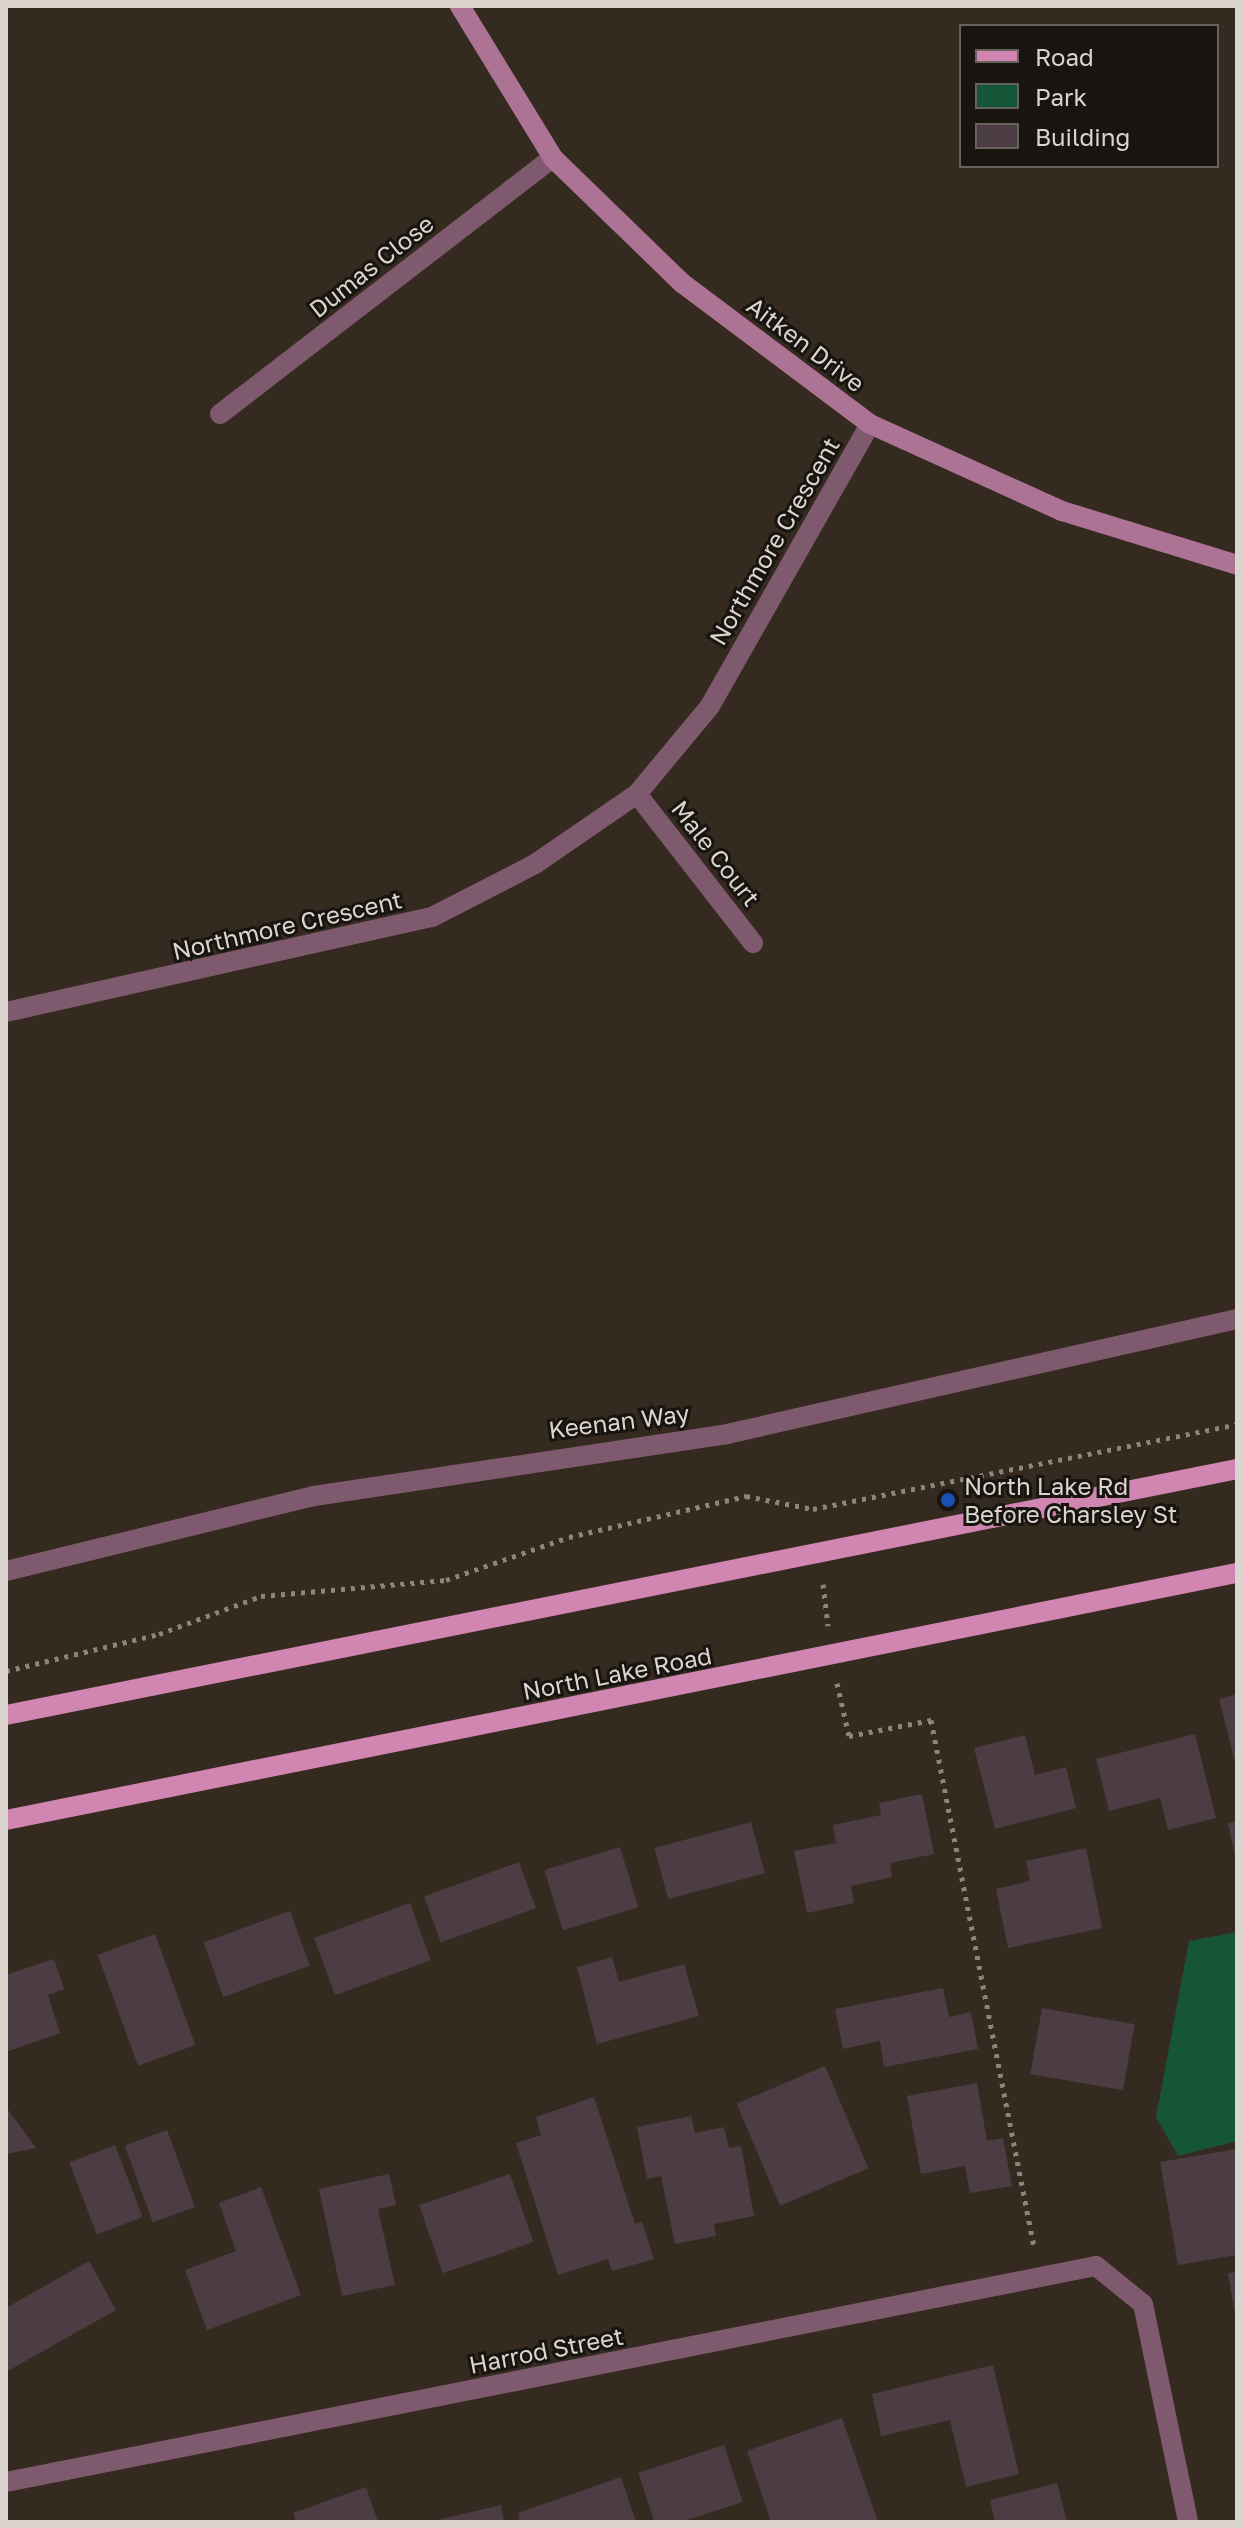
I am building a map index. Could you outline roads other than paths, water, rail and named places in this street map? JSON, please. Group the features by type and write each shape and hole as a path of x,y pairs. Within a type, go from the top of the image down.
{"main road":[{"path":"6,1715 1237,1469"},
{"name":"North Lake Road","path":"6,1820 832,1657 1237,1573"}],"street":[{"name":"Aitken Drive","path":"460,6 553,158 682,283 870,424 1062,511 1237,565"},
{"name":"Dumas Close","path":"220,414 553,158"},
{"name":"Northmore Crescent","path":"6,1012 432,917 535,864 637,794 710,706 870,424"},
{"name":"Male Court","path":"637,794 753,943"},
{"name":"Keenan Way","path":"6,1571 314,1496 727,1434 1237,1319"},
{"name":"Harrod Street","path":"6,2482 1096,2266 1143,2304 1188,2522"}],"place":[{"name":"North Lake Rd Before Charsley St","path":"948,1500"}]}
